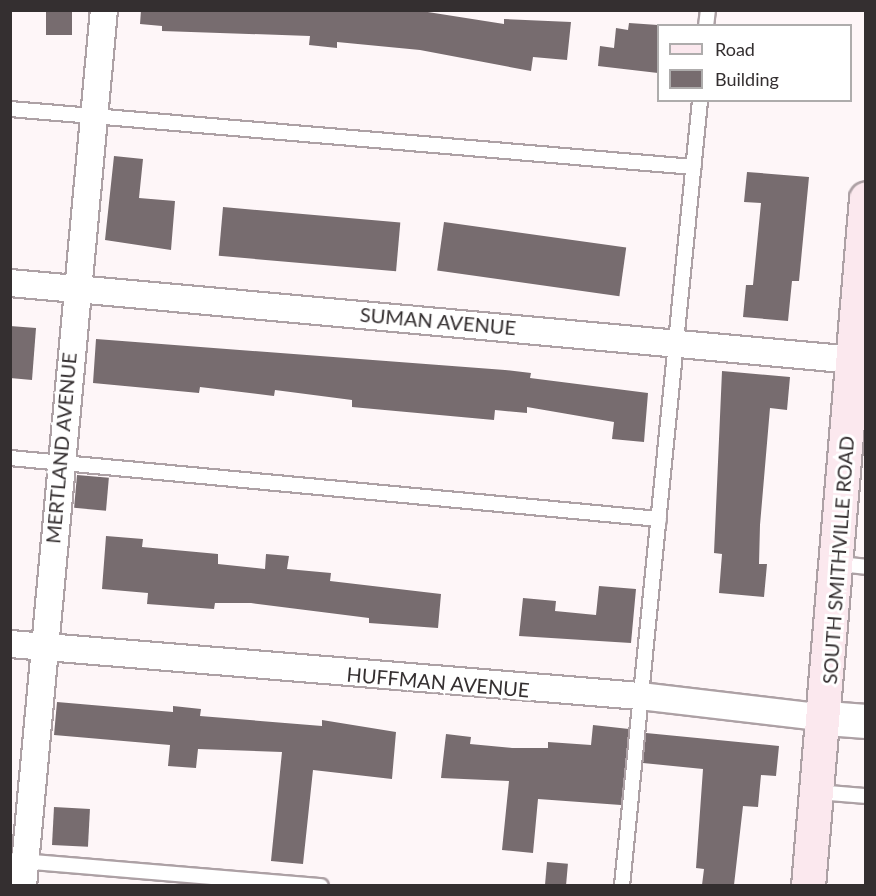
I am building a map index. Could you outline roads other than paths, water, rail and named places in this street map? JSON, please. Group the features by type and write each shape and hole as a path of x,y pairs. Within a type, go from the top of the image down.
{"main road":[{"name":"SOUTH SMITHVILLE ROAD","path":"808,885 826,718 852,566 866,198"}],"street":[{"name":"MERTLAND AVENUE","path":"19,869 104,10"},
{"name":"SUMAN AVENUE","path":"10,283 679,342 859,361"},
{"name":"HUFFMAN AVENUE","path":"10,644 640,696 866,721"}],"lane":[{"path":"622,885 640,696 679,342 700,102"},
{"path":"10,110 694,167"},
{"path":"10,458 659,519"},
{"path":"818,792 866,796"},
{"path":"19,869 321,885"}]}
